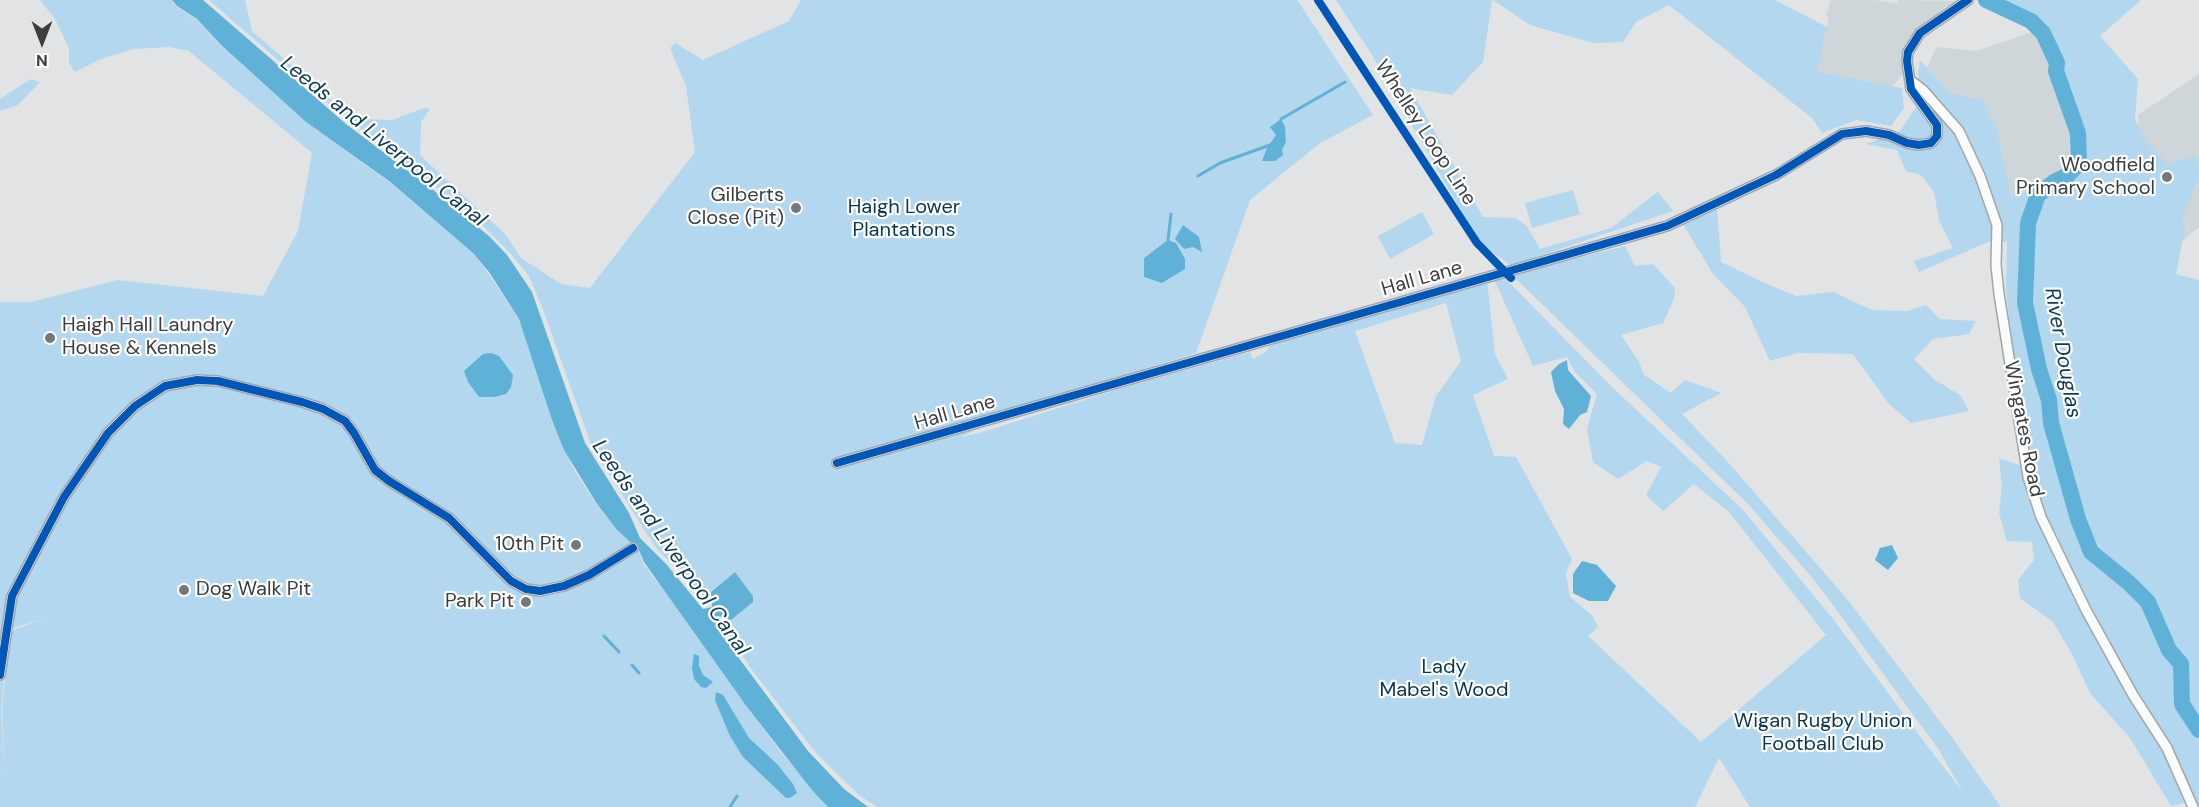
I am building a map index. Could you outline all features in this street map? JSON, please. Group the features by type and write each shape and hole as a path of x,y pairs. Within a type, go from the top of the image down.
{"street":[{"path":"1910,80 1908,52 1914,40 1931,24 1968,0"},
{"name":"Hall Lane","path":"837,463 1667,226 1776,175 1842,134 1866,131 1889,135 1907,143 1919,145 1931,143 1937,136 1936,125 1911,89 1910,80"},
{"name":"Wingates Road","path":"1910,80 1923,90 1959,131 1980,176 1997,225 1996,265 1999,294 2028,477 2041,517 2086,610 2133,695 2167,748 2191,806"},
{"path":"0,675 12,596 64,497 108,433 135,406 165,386 197,380 218,381 302,402 330,413 345,422 354,433 375,470 449,518 504,574 526,589 540,591 564,586 589,575 633,548"}],"shaded area":[{"path":"1831,0 1874,0 1898,4 1898,0 1958,1 1945,7 1911,36 1904,48 1903,74 1867,116 1804,90 1821,54 1829,17 1826,16"},
{"path":"2034,31 2068,105 2071,172 2043,178 2033,190 2011,196 1997,129 1950,93 1926,69 1937,47 1977,51"},
{"name":"Woodfield Primary School","path":"2199,74 2199,227 2183,240 2144,212 2133,141 2139,123 2138,115"}],"green space":[{"path":"40,0 171,0 177,7 197,20 220,45 306,122 389,182 473,253 519,319 552,421 573,468 596,504 617,530 639,551 643,563 747,707 780,751 828,807 0,807 0,302 31,302 118,280 263,296 298,231 312,153 189,51 169,47 133,49 101,59 75,72 69,63 69,48 55,19","holes":["16,599 13,628 43,619 13,630 2,711 5,776 1,711"]},
{"path":"209,0 245,0 252,31 343,110 363,119 392,120 424,108 430,109 421,122 420,155 506,235 521,258 561,284 590,288 695,152 686,86 670,48 675,43 703,60 789,21 801,0 1297,0 1373,115 1320,143 1250,200 1196,353 1023,406 961,437 1250,352 1253,359 1266,352 1274,338 1487,280 1495,354 1508,379 1473,395 1494,456 1516,457 1572,559 1566,573 1570,597 1592,615 1598,627 1588,636 1701,742 1826,635 1729,512 1694,484 1663,511 1646,495 1661,467 1647,461 1618,479 1593,462 1587,429 1597,394 1575,372 1567,357 1533,366 1494,279 1504,277 1612,387 1743,510 1833,619 1963,792 1939,750 1816,582 1748,504 1512,275 1625,246 1635,266 1653,264 1675,288 1674,299 1663,323 1621,335 1639,362 1644,375 1671,393 1685,380 1721,393 1682,414 1726,460 1847,599 1951,736 2001,807 1973,807 1971,805 1972,807 1750,807 1719,758 1695,807 877,807 859,795 816,753 755,674 725,630 722,623 727,623 753,602 753,596 735,572 704,597 656,548 592,447 529,276 482,225 416,170 338,112","holes":["1446,303 1461,361 1436,396 1422,445 1395,443 1355,331"]},
{"path":"1336,0 1492,0 1483,62 1452,95 1410,88 1483,217 1515,218 1526,225 1540,249 1611,228 1658,192 1673,211 1533,258 1515,268 1479,243 1374,58"},
{"path":"1493,0 1775,0 1827,27 1817,72 1902,88 1904,108 1891,126 1856,120 1822,133 1812,118 1669,5 1636,22 1623,42 1593,43 1530,25"},
{"path":"1995,0 2141,0 2100,36 2138,79 2135,120 2148,144 2169,165 2195,155 2199,166 2199,176 2182,220 2185,228 2176,274 2199,280 2199,807 2196,807 2192,801 2171,806 2130,738 2090,693 2072,654 2053,622 2020,598 2018,580 2034,560 2032,542 2007,541 1999,513 2002,486 1999,458 2022,466 2028,453 2011,339 2006,288 2007,242 1988,242 1919,272 1914,261 1953,248 1939,220 1934,192 1921,175 1906,171 1897,150 1866,144 1900,131 1915,109 1923,94 1918,75 1920,60 1950,93 1983,101 1997,129 2011,196 2033,190 2043,178 2071,172 2068,105 2039,38 2034,31"},
{"path":"31,79 40,82 18,105 0,111 0,99"},
{"path":"1573,190 1580,214 1532,228 1525,203"},
{"path":"1717,208 1721,262 1760,281 1796,296 1833,292 1872,310 1908,311 1926,305 1940,319 1976,321 1969,334 1933,339 1914,359 1935,380 1960,395 1969,411 1911,423 1889,404 1853,354 1797,353 1770,361 1745,307 1713,274 1683,224"},
{"path":"1422,212 1434,234 1390,259 1378,236"}],"water":[{"path":"172,0 203,0 346,124 432,189 490,237 507,255 532,292 585,443 629,513 640,538 667,565 703,609 712,607 711,592 735,572 753,596 753,602 731,620 718,616 715,618 718,630 808,751 844,789 868,807 828,807 812,790 747,707 644,562 639,550 617,530 597,504 564,450 519,319 489,272 473,253 389,181 306,122 221,45 197,19"},
{"path":"1281,119 1285,127 1286,142 1282,150 1283,155 1275,161 1262,161 1276,135 1270,127"},
{"path":"1183,225 1199,237 1202,252 1193,247 1184,249 1175,239"},
{"path":"1168,240 1176,243 1185,259 1185,269 1162,283 1144,277 1144,258"},
{"path":"491,353 499,356 513,375 511,387 506,394 479,397 468,382 464,371 483,354"},
{"path":"1567,360 1568,370 1591,396 1587,412 1580,415 1569,429 1563,424 1564,409 1555,391 1551,372"},
{"path":"1892,545 1898,558 1888,570 1875,560 1880,548"},
{"path":"1582,561 1597,565 1616,586 1608,601 1589,601 1573,593 1573,574"},
{"path":"694,654 699,656 699,666 703,675 713,682 706,688 701,687 694,679 692,668"},
{"path":"716,692 723,695 749,738 777,764 793,784 797,793 786,798 743,757 730,736 715,700"}],"waterway":[{"name":"River Douglas","path":"1986,0 2031,21 2043,33 2057,63 2056,71 2078,133 2079,163 2068,175 2054,182 2038,195 2028,223 2025,303 2039,369 2049,400 2051,423 2078,519 2091,552 2148,602 2169,650 2181,664 2182,704 2199,730"},
{"path":"1281,119 1345,82"},
{"path":"1198,176 1220,163 1270,145"},
{"path":"1168,240 1171,214"},
{"path":"604,636 619,652"},
{"path":"632,665 639,673"},
{"path":"730,807 737,796"}],"cycle path":[{"name":"Whelley Loop Line","path":"1318,0 1477,243 1511,278"},
{"path":"837,463 1667,226 1776,175 1842,134 1866,131 1889,135 1907,143 1919,145 1931,143 1937,136 1937,125 1911,89 1908,52 1920,33 1968,0"},
{"path":"0,675 12,596 64,497 108,433 135,406 165,386 197,380 218,381 302,402 323,409 345,421 375,470 449,518 511,581 526,589 540,591 564,586 589,575 633,548"}],"place":[{"name":"Woodfield Primary School","path":"2167,177"},
{"name":"Gilberts Close (Pit)","path":"796,208"},
{"name":"Haigh Hall Laundry House & Kennels","path":"50,338"},
{"name":"10th Pit","path":"576,545"},
{"name":"Dog Walk Pit","path":"184,590"},
{"name":"Park Pit","path":"526,602"}],"water label":[{"name":"Leeds and Liverpool Canal","path":"383,142"},
{"name":"Leeds and Liverpool Canal","path":"670,548"}],"park label":[{"name":"Haigh Lower Plantations","path":"904,220"},
{"name":"Lady Mabel's Wood","path":"1444,680"},
{"name":"Wigan Rugby Union Football Club","path":"1823,734"}]}
